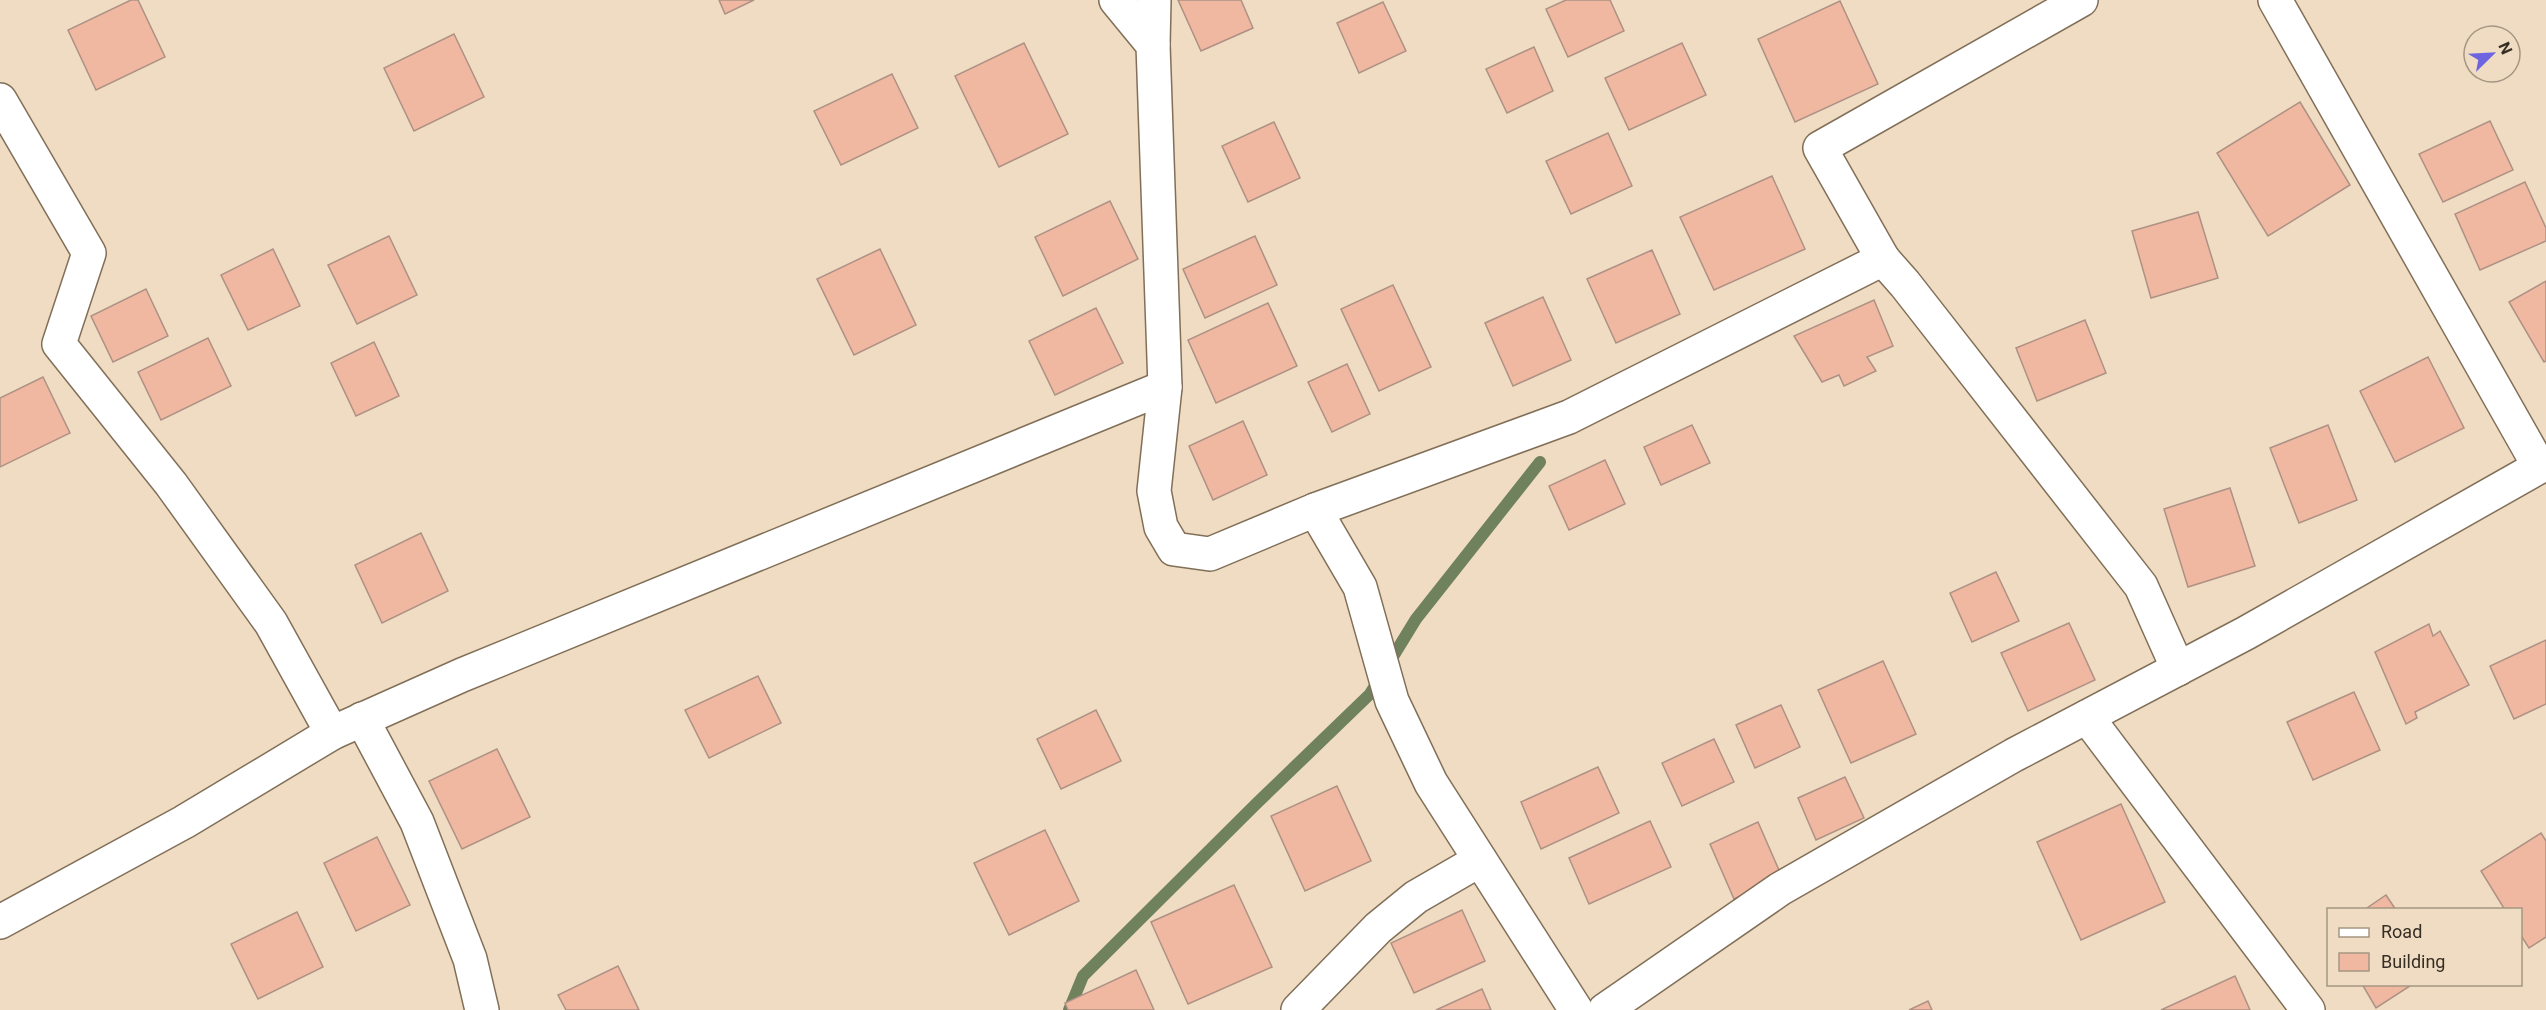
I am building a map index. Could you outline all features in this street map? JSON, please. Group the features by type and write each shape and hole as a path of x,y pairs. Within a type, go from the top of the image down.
{"street":[{"path":"1116,0 1153,45"},
{"path":"1154,0 1153,45 1165,387 1154,491 1161,527 1174,549 1210,554 1315,510 1569,417 1883,259"},
{"path":"2081,0 1820,147 1883,259 2141,586 2178,669"},
{"path":"1605,1010 1780,889 2004,761 2178,669 2543,465 2275,0"},
{"path":"0,100 89,253 59,344 171,484 272,623 332,733"},
{"path":"0,922 184,822 332,733 362,719 462,675 1165,387"},
{"path":"1315,510 1360,587 1392,700 1431,783 1576,1010"},
{"path":"2087,717 2308,1010"},
{"path":"362,719 417,822 470,959 482,1010"},
{"path":"1298,1010 1378,928 1416,897 1480,860"}],"building":[{"path":"131,0 138,0 165,57 96,90 68,30"},
{"path":"719,0 754,0 725,14"},
{"path":"1178,0 1241,0 1253,28 1201,51"},
{"path":"1566,0 1610,0 1624,31 1568,57 1546,9"},
{"path":"1840,1 1878,84 1795,122 1758,39"},
{"path":"1383,2 1406,51 1359,73 1337,23"},
{"path":"454,34 484,97 414,131 384,68"},
{"path":"1024,43 1068,134 999,167 955,76"},
{"path":"1682,43 1706,95 1629,130 1605,78"},
{"path":"1534,47 1553,91 1507,113 1486,69"},
{"path":"892,74 918,128 841,165 814,111"},
{"path":"2300,102 2350,185 2268,236 2217,153"},
{"path":"2490,121 2513,170 2443,202 2419,154"},
{"path":"1274,122 1300,178 1248,202 1222,146"},
{"path":"1608,133 1632,186 1571,214 1546,161"},
{"path":"1772,176 1805,249 1714,290 1680,217"},
{"path":"2525,182 2546,228 2546,241 2480,270 2455,214"},
{"path":"1110,201 1138,259 1063,296 1035,237"},
{"path":"2198,212 2218,278 2151,298 2132,231"},
{"path":"389,236 417,295 357,324 328,265"},
{"path":"1255,236 1277,285 1205,318 1183,269"},
{"path":"273,249 300,306 248,330 221,275"},
{"path":"880,249 916,325 854,355 817,279"},
{"path":"1652,250 1680,314 1616,343 1587,279"},
{"path":"2546,281 2546,361 2544,362 2509,302"},
{"path":"1393,285 1431,367 1379,391 1341,309"},
{"path":"146,289 168,336 113,362 91,316"},
{"path":"1543,297 1571,360 1513,386 1485,323"},
{"path":"1874,300 1893,346 1867,357 1876,371 1844,386 1839,375 1822,382 1794,336"},
{"path":"1268,303 1297,366 1216,403 1188,340"},
{"path":"1096,308 1123,363 1055,395 1029,341"},
{"path":"2085,320 2106,373 2037,401 2016,348"},
{"path":"208,338 231,386 161,420 138,372"},
{"path":"374,342 399,396 356,416 331,363"},
{"path":"2428,357 2464,428 2395,462 2360,391"},
{"path":"1347,364 1370,414 1332,432 1308,382"},
{"path":"43,377 70,433 0,467 0,398"},
{"path":"1243,421 1267,475 1213,500 1189,446"},
{"path":"1692,425 1710,463 1661,485 1644,447"},
{"path":"2328,425 2357,500 2299,523 2270,448"},
{"path":"1605,460 1625,504 1569,530 1549,486"},
{"path":"2230,488 2255,566 2188,587 2164,509"},
{"path":"421,533 448,591 382,623 355,565"},
{"path":"1996,572 2019,621 1972,642 1950,593"},
{"path":"2069,623 2095,680 2028,711 2001,653"},
{"path":"2429,624 2433,636 2440,631 2469,685 2415,712 2417,718 2406,724 2375,652"},
{"path":"2546,640 2546,704 2514,719 2490,666"},
{"path":"1883,661 1916,734 1851,763 1818,690"},
{"path":"758,676 781,723 709,758 685,710"},
{"path":"2354,692 2380,750 2313,780 2287,722"},
{"path":"1781,705 1800,747 1755,768 1736,725"},
{"path":"1096,710 1121,761 1061,789 1037,739"},
{"path":"1714,739 1734,782 1682,806 1662,763"},
{"path":"497,749 530,817 462,849 429,781"},
{"path":"1598,767 1619,813 1541,849 1521,802"},
{"path":"1845,777 1864,818 1816,840 1798,798"},
{"path":"1337,786 1371,861 1305,891 1271,816"},
{"path":"2121,804 2165,902 2081,940 2037,842"},
{"path":"1650,821 1671,867 1589,904 1569,858"},
{"path":"1758,822 1782,877 1734,899 1710,844"},
{"path":"1045,830 1079,901 1009,935 974,863"},
{"path":"2541,833 2546,841 2546,937 2529,948 2522,937 2522,908 2504,908 2481,871"},
{"path":"377,837 410,905 356,931 324,863"},
{"path":"1234,885 1272,967 1188,1004 1151,922"},
{"path":"2386,895 2395,908 2367,908"},
{"path":"1462,910 1485,961 1414,993 1391,943"},
{"path":"297,912 323,967 258,999 231,944"},
{"path":"618,966 639,1010 566,1010 558,995"},
{"path":"1136,970 1154,1010 1068,1010 1065,1003"},
{"path":"2235,976 2250,1010 2161,1010"},
{"path":"2363,986 2410,986 2376,1008"},
{"path":"1482,989 1491,1010 1436,1010"},
{"path":"1928,1001 1932,1010 1909,1010"}],"waterway":[{"path":"1069,1010 1083,976 1370,694 1416,619 1540,462"}]}
